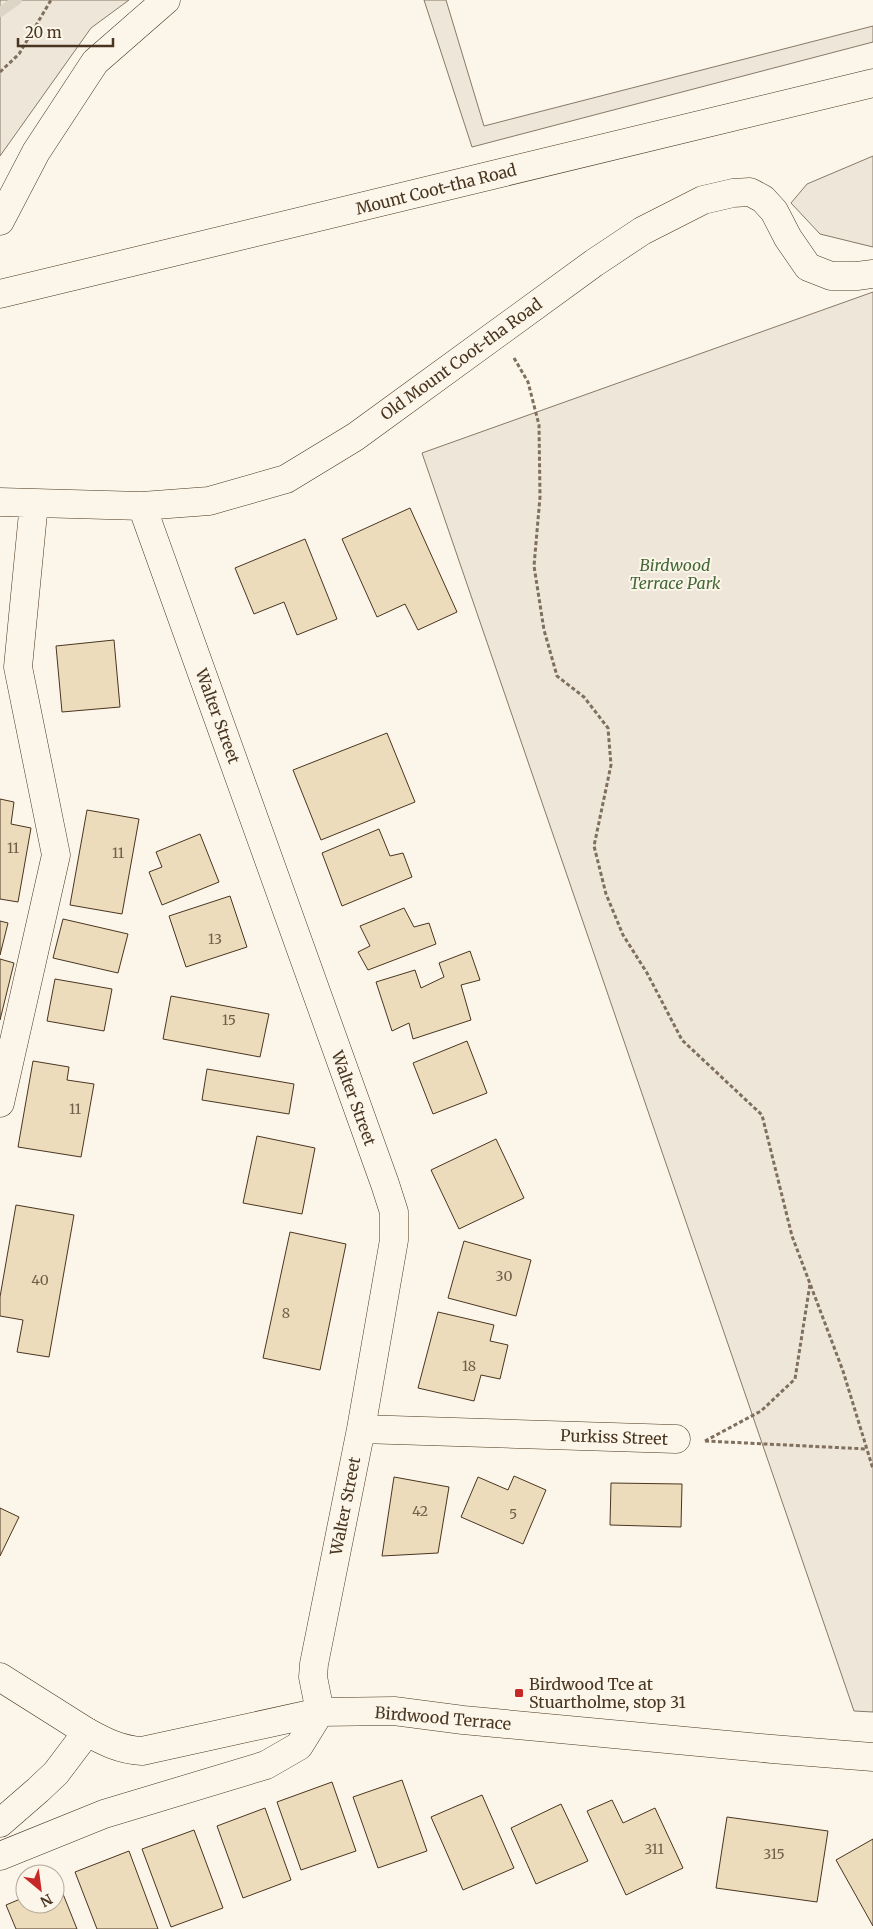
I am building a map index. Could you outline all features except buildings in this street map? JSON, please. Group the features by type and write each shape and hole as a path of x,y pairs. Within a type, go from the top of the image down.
{"street":[{"path":"0,221 36,152 95,62 166,0"},
{"name":"Mount Coot-tha Road","path":"0,294 873,83"},
{"name":"Old Mount Coot-tha Road","path":"0,502 142,506 209,502 286,479 355,438 498,332 642,231 703,200 733,193 750,192 763,199 774,210 788,238 808,267 831,276 873,274"},
{"path":"0,1104 56,854 18,667 34,503"},
{"name":"Walter Street","path":"142,506 394,1212 394,1240 361,1428 314,1664 313,1677 320,1712"},
{"name":"Purkiss Street","path":"361,1428 676,1439"},
{"name":"Birdwood Terrace","path":"0,1677 87,1732 113,1746 127,1750 142,1751 320,1712 394,1710 502,1724 772,1750 873,1756"},
{"path":"0,1856 104,1814 266,1764 299,1746 320,1712"},
{"path":"0,1823 56,1773 87,1732"}],"path":[{"path":"0,72 19,54 51,0"},
{"path":"498,332 528,382 539,425 540,497 534,566 544,630 558,676 584,697 608,728 611,765 594,846 606,894 623,935 647,973 682,1040 762,1115 792,1236 843,1371 873,1469"},
{"path":"705,1441 761,1411 795,1379 810,1283"},
{"name":"Purkiss Street","path":"676,1439 867,1449"}],"green space":[{"path":"0,0 129,0 91,28 0,156"},
{"path":"424,0 446,0 484,126 873,26 873,42 472,147"},
{"path":"873,156 873,247 820,234 791,203 807,184"},
{"name":"Birdwood Terrace Park","path":"873,292 873,1712 854,1711 422,453"}],"waterway":[{"path":"0,12 17,0"}],"place":[{"name":"Birdwood Tce at Stuartholme, stop 31","path":"519,1693"}]}
